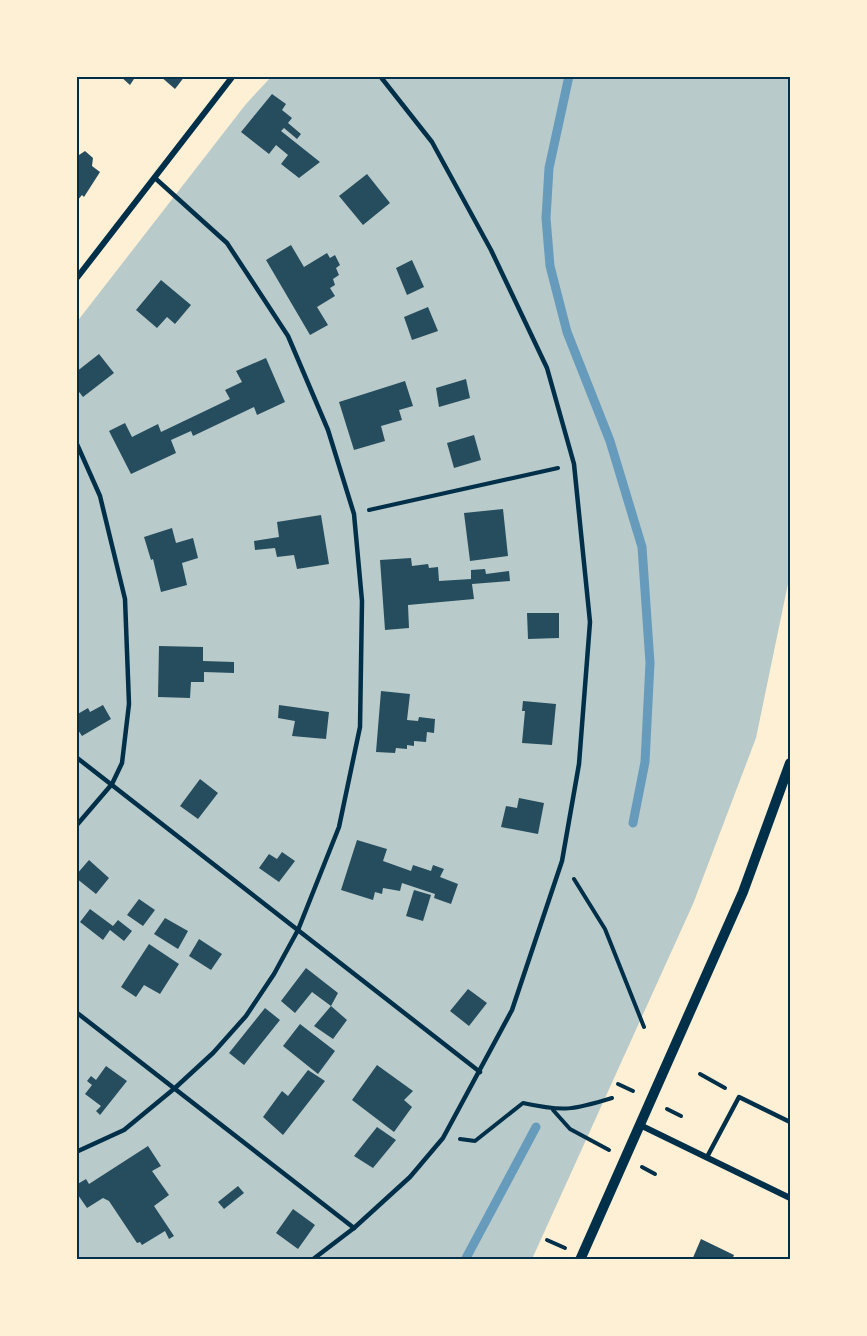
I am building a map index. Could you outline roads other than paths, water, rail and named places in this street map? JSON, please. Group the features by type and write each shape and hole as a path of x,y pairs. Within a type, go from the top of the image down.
{"street":[{"path":"76,279 233,76"},
{"path":"580,1260 742,892 790,763"},
{"path":"640,1125 790,1198"}],"lane":[{"path":"312,1260 354,1228 410,1177 443,1138 512,1010 562,861 579,764 590,622 574,464 547,369 491,250 432,142 380,76"},
{"path":"76,1152 124,1130 213,1053 246,1016 274,974 298,930 339,828 360,727 363,601 354,514 328,430 288,336 227,243 155,178"},
{"path":"76,442 100,496 125,599 129,704 123,763 112,784 76,826"},
{"path":"76,757 480,1072"},
{"path":"76,1012 354,1228"},
{"path":"707,1157 739,1096 790,1122"}],"waterway":[{"path":"569,76 549,168 546,218 550,266 567,332 610,441 642,547 650,663 645,762 633,823"},
{"path":"465,1260 536,1127"}]}
